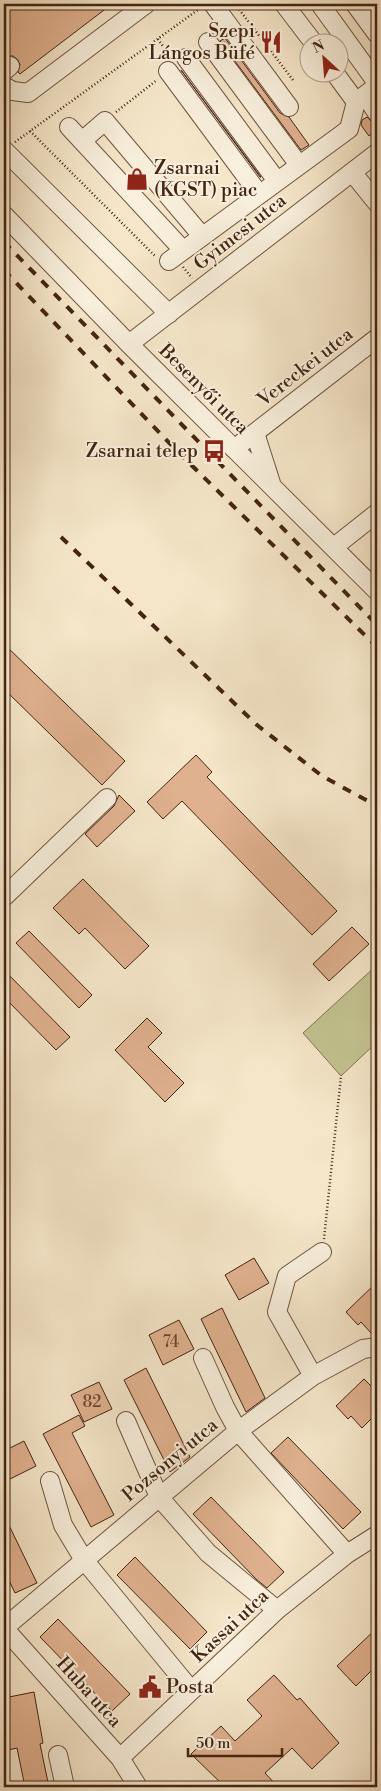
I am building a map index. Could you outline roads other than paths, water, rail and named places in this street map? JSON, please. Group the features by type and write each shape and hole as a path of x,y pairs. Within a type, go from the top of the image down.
{"street":[{"path":"4,86 13,92 28,93 54,65 146,4"},
{"path":"284,4 305,32"},
{"path":"320,4 369,92 377,113"},
{"path":"355,4 377,34"},
{"path":"206,6 289,107"},
{"path":"208,42 300,165"},
{"path":"259,194 175,62 277,181"},
{"path":"348,80 369,92"},
{"path":"69,127 175,256 349,129 369,92"},
{"path":"82,141 105,121 202,236"},
{"path":"7,148 169,314"},
{"name":"Gyimesi utca","path":"129,344 377,153"},
{"path":"352,172 377,203"},
{"name":"Besenyői utca","path":"4,215 129,344 377,591"},
{"name":"Vereckei utca","path":"234,449 377,338"},
{"path":"255,433 272,486"},
{"path":"334,547 377,513"},
{"path":"4,897 106,798"},
{"path":"313,1376 277,1312 287,1276 322,1252"},
{"name":"Pozsonyi utca","path":"4,1628 238,1431 313,1376 363,1349 377,1347"},
{"path":"203,1358 238,1431 347,1554"},
{"path":"126,1421 159,1497 208,1553 277,1610"},
{"path":"50,1482 63,1526 84,1560 192,1690"},
{"name":"Kassai utca","path":"120,1758 277,1610 347,1554 377,1535"},
{"name":"Huba utca","path":"4,1628 120,1758 138,1787"},
{"path":"58,1756 65,1787"}],"railway":[{"path":"4,242 377,625"},
{"path":"4,270 174,448 377,647"},
{"path":"61,537 257,725 322,776 377,806"}],"place":[{"name":"Szepi Lángos Büfé","path":"271,42"},
{"name":"Zsarnai (KGST) piac","path":"137,179"},
{"name":"Zsarnai telep","path":"214,451"},
{"name":"Posta","path":"150,1687"}]}
